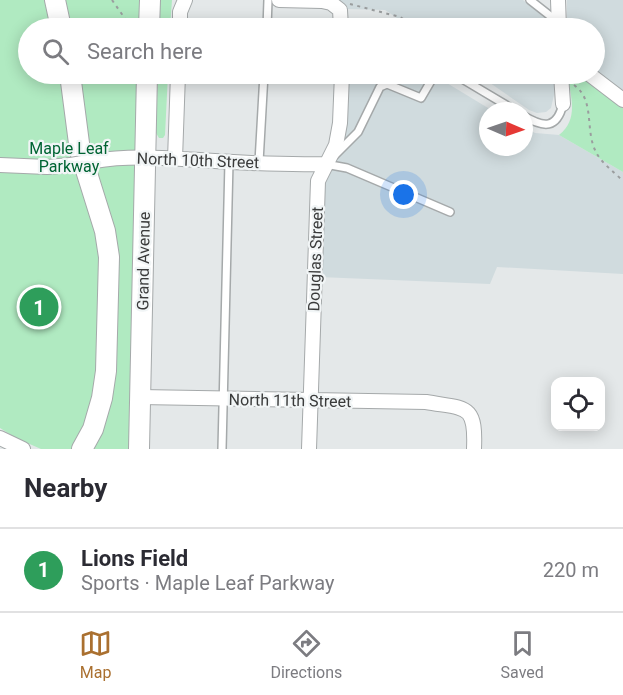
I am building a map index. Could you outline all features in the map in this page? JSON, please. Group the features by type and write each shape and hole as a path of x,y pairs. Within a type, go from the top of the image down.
{"street":[{"path":"55,0 59,18"},
{"path":"149,18 150,0"},
{"path":"180,18 185,0"},
{"path":"279,0 331,3 345,7 343,18"},
{"path":"558,0 559,18"},
{"path":"71,84 80,151 105,231 109,257 106,370 102,399 93,429 82,449"},
{"name":"Grand Avenue","path":"139,449 147,84"},
{"path":"175,159 178,84"},
{"name":"Douglas Street","path":"309,449 318,181 336,145 342,84"},
{"path":"562,84 563,104"},
{"path":"602,84 623,100"},
{"name":"North 10th Street","path":"0,165 47,167 145,157 325,164"},
{"name":"North 11th Street","path":"140,397 426,402 466,410 472,416 475,427 474,449"},
{"path":"0,438 23,449"}],"lane":[{"path":"267,18 268,0"},
{"path":"530,0 551,18"},
{"path":"259,162 263,84"},
{"path":"325,164 358,132 383,84"},
{"path":"387,84 421,98 429,84"},
{"path":"471,84 501,102"},
{"path":"533,122 545,125 553,123 560,114 563,104"},
{"path":"222,449 229,162"},
{"path":"325,164 347,168 450,212"}],"path":[{"path":"112,0 125,18"},
{"path":"345,7 402,18"},
{"path":"572,84 586,98 593,147 597,155 623,181"}],"shaded area":[{"path":"337,0 523,0 545,18 397,18 385,10 347,9"},
{"path":"567,0 623,0 623,94 605,80 605,18 567,18"},
{"path":"347,84 448,84 479,103 479,156 533,156 533,132 559,135 623,172 623,274 497,267 490,284 319,277 323,178"},
{"path":"491,84 554,84 551,108 546,112 533,112 533,102 517,102"}],"green space":[{"name":"Maple Leaf Parkway","path":"0,0 143,0 142,18 18,18 18,84 141,84 129,449 41,449 0,428"},
{"path":"160,0 172,0 171,18 159,18"},
{"path":"158,84 168,84 165,135 159,138 156,133"},
{"path":"569,84 592,84 623,108 623,172 559,135 569,122 572,99"}],"place":[{"name":"Lions Field","path":"39,307"}]}
